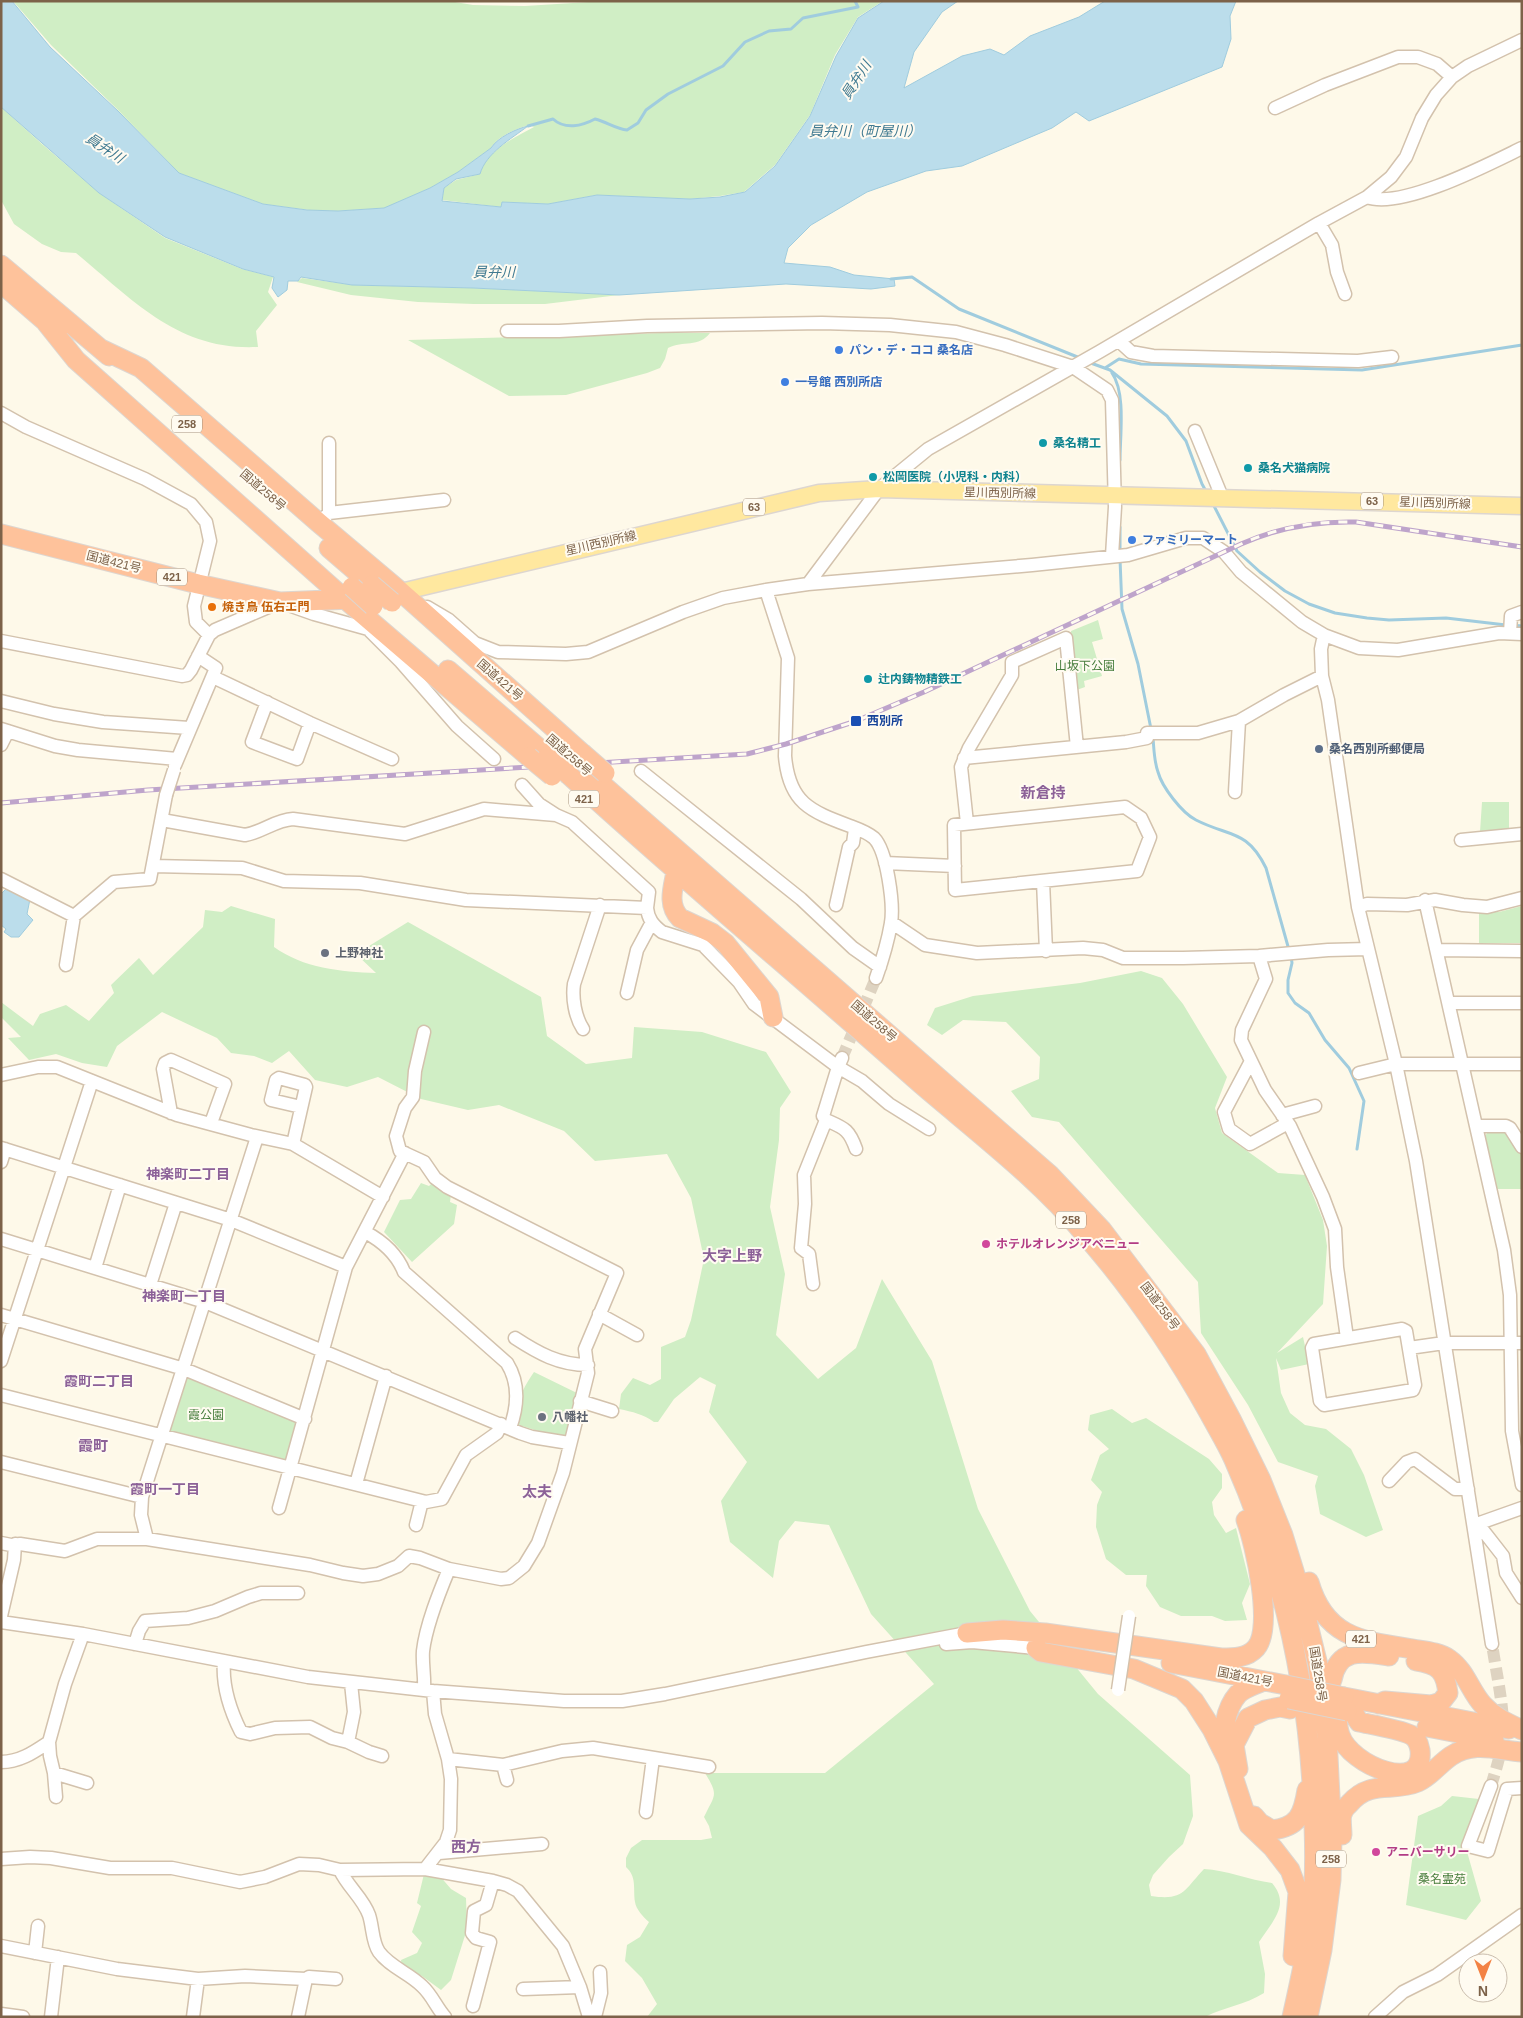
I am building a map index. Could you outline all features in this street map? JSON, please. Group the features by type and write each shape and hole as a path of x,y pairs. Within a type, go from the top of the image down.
{"highway":[{"name":"国道258号","path":"1,265 101,348 389,600 597,774 626,816 676,872 806,982 1034,1182 1085,1234 1170,1347 1233,1457 1267,1543 1288,1616 1300,1676 1312,1762 1315,1843 1312,1909 1303,1970 1292,2017"},
{"name":"国道258号","path":"1,283 349,593 389,600 548,756 560,776 626,816 1050,1175 1102,1230 1196,1354 1261,1480 1283,1535 1298,1584 1318,1665 1326,1736 1332,1837 1330,1880 1322,1950 1308,2017"},
{"path":"101,348 142,368 324,518 389,600"},
{"name":"国道421号","path":"1,534 198,584 280,602 349,593 389,600"},
{"path":"349,593 529,757 560,776"},
{"path":"676,872 671,899 676,915 712,933 725,943 769,997 773,1017"},
{"path":"967,1633 1003,1630 1221,1658 1238,1658 1247,1655 1256,1648 1262,1638 1264,1624 1260,1585 1251,1534 1236,1490 1233,1457"},
{"name":"421","path":"1261,1480 1280,1503 1301,1554 1314,1599 1328,1621 1352,1636 1384,1645 1430,1652 1448,1658 1464,1673 1482,1704 1499,1719 1522,1731"},
{"path":"1314,1599 1332,1680 1340,1735 1342,1812 1341,1864 1336,1916 1317,2017"},
{"name":"国道421号","path":"967,1633 1152,1659 1263,1681 1289,1698"},
{"path":"1036,1648 1041,1652 1134,1670 1182,1689 1194,1701 1212,1729 1228,1761"},
{"name":"国道421号","path":"1036,1648 1137,1665 1245,1690 1343,1707 1522,1745"},
{"path":"1332,1680 1334,1668 1338,1662 1354,1654 1371,1653 1424,1662 1439,1668 1445,1675 1448,1693 1442,1702 1431,1705 1385,1701 1379,1704"},
{"path":"1263,1681 1239,1693 1228,1711 1223,1737 1228,1761 1249,1825 1272,1848 1290,1870 1298,1892 1295,1936 1284,2017"},
{"name":"421","path":"1289,1698 1280,1707 1255,1713 1243,1724 1234,1745 1244,1792 1251,1812 1260,1823 1272,1830 1283,1829 1291,1826 1301,1815 1312,1762"},
{"name":"国道421号","path":"1343,1707 1379,1704 1522,1731"},
{"path":"1340,1735 1348,1748 1358,1758 1387,1773 1402,1774 1416,1767 1421,1758 1419,1743 1412,1735 1359,1722 1343,1707"},
{"path":"1342,1812 1358,1794 1373,1789 1403,1787 1418,1782 1432,1774 1450,1757 1468,1748 1483,1746 1522,1752"}],"main road":[{"name":"星川西別所線","path":"389,600 819,492 879,489 1522,506"}],"street":[{"path":"808,584 879,489 928,449 1367,197 1391,177 1406,157 1422,118 1436,95 1452,77 1468,66 1522,40"},
{"path":"1275,108 1325,85 1398,57 1418,57 1437,64 1452,77"},
{"path":"1367,197 1374,200 1393,198 1425,190 1483,167 1522,148"},
{"path":"1319,223 1332,245 1345,294"},
{"path":"507,331 559,331 647,326 890,325 956,332 1006,345 1073,367 1107,390 1112,400 1119,495 1115,507 1113,556"},
{"path":"1119,341 1131,352 1153,356 1358,361 1392,357"},
{"path":"1,413 26,427 144,479 191,504 206,522 210,541 198,584 194,615 196,622 209,634"},
{"path":"1195,431 1222,497"},
{"path":"329,443 324,518 444,500"},
{"path":"389,600 449,620 475,643 498,652 566,654 588,652 683,612 724,598 766,590 808,584 1127,555 1186,538 1203,538 1224,552 1241,572 1302,622 1324,635 1359,648 1398,650 1499,633 1516,634 1516,614"},
{"path":"641,771 801,899 878,972 891,922 892,907 885,863 880,847 875,839 869,834 819,814 808,807 799,800 789,779 786,756 788,658 766,590"},
{"path":"1,641 182,676 187,675 191,670 209,634 280,602 368,629 401,662 457,726 494,759"},
{"path":"1324,635 1321,649 1322,676 1328,700 1358,906 1396,1064 1416,1161 1444,1343 1476,1527 1492,1644"},
{"path":"967,823 961,767 964,758 1012,675 1012,662 1066,638 1077,747"},
{"path":"66,965 74,916 114,882 150,879 166,795 175,764 216,668 198,656"},
{"path":"964,758 1077,747 1150,734 1198,733 1238,720 1322,676"},
{"path":"213,677 392,759"},
{"path":"1,701 84,719 189,728"},
{"path":"267,702 252,742 297,759 310,723"},
{"path":"1236,792 1238,720"},
{"path":"1,745 4,730 55,746 175,764"},
{"path":"522,785 539,804 556,815 572,822 649,892 648,917 662,932 703,945 740,982 754,1004 840,1062 889,1104 929,1129"},
{"path":"1125,807 1141,818 1150,837 1137,871 955,890 955,866 954,825 967,823 1125,807"},
{"path":"162,820 245,835 258,832 278,821 293,819 404,834 484,809 556,815"},
{"path":"836,905 855,829"},
{"path":"1461,840 1522,834"},
{"path":"885,863 955,866"},
{"path":"153,866 242,868 284,881 360,883 466,900 647,908"},
{"path":"1,879 74,916"},
{"path":"1043,881 1046,951"},
{"path":"1358,906 1367,904 1407,905 1426,900 1435,900 1487,907 1522,898"},
{"path":"1426,900 1504,1250 1516,1343 1512,1431 1522,1485"},
{"path":"583,1029 578,1022 572,993 600,905"},
{"path":"627,993 637,950 652,922"},
{"path":"891,922 925,945 977,953 1083,948 1103,950 1123,958 1259,956 1368,949"},
{"path":"1436,950 1522,950"},
{"path":"1259,956 1266,979 1241,1035 1241,1040 1265,1090 1285,1119 1323,1197 1335,1228 1337,1267 1347,1338"},
{"path":"1449,1003 1522,1003"},
{"path":"1,1543 64,1551 97,1539 147,1539 363,1576 378,1574 398,1566 408,1556 420,1558 449,1569 501,1579 509,1578 524,1566 538,1543 563,1473 588,1373 585,1349 616,1273 447,1187 435,1178 424,1162 400,1151 396,1136 405,1108 413,1097 418,1054 424,1032"},
{"path":"171,1113 164,1069 165,1063 171,1060 224,1084 211,1123"},
{"path":"840,1062 823,1116 826,1120 843,1128 852,1136 856,1149"},
{"path":"1251,1062 1224,1112 1229,1129 1250,1144 1285,1119 1315,1106"},
{"path":"1359,1073 1396,1064 1522,1064"},
{"path":"1,1075 52,1066 171,1113 257,1137 294,1144 383,1197"},
{"path":"1,1361 92,1081"},
{"path":"294,1144 301,1107"},
{"path":"813,1284 808,1254 801,1248 805,1204 804,1175 826,1120"},
{"path":"1477,1126 1506,1126 1510,1128 1522,1147"},
{"path":"147,1539 141,1515 142,1497 257,1137"},
{"path":"3,1153 63,1168 231,1220 346,1267"},
{"path":"279,1508 346,1267 366,1232 404,1153"},
{"path":"95,1268 120,1185"},
{"path":"150,1285 176,1203"},
{"path":"1,1395 422,1501 442,1499 466,1455 514,1417 517,1389 515,1379 507,1364 404,1272 399,1259 375,1237 366,1232"},
{"path":"1,1239 205,1302 505,1426 532,1436 569,1443"},
{"path":"599,1314 637,1335"},
{"path":"1,1315 184,1369 305,1419"},
{"path":"1402,1329 1406,1331 1415,1386 1413,1390 1324,1405 1320,1401 1312,1348 1314,1344 1347,1338 1402,1329"},
{"path":"515,1338 554,1361 588,1366"},
{"path":"1409,1348 1444,1343 1516,1343"},
{"path":"356,1484 386,1376"},
{"path":"580,1401 612,1411"},
{"path":"1389,1481 1407,1462 1415,1459 1455,1490 1468,1489"},
{"path":"1,1462 142,1497"},
{"path":"416,1525 422,1501"},
{"path":"1476,1527 1522,1508"},
{"path":"1476,1527 1503,1556 1506,1573 1522,1598"},
{"path":"1,1616 14,1560 15,1544"},
{"path":"425,1869 439,1853 446,1842 450,1830 451,1779 448,1759 434,1714 423,1656 424,1644 440,1591 449,1569"},
{"path":"135,1644 139,1631 145,1621 188,1618 215,1611 248,1596 261,1593 298,1593"},
{"path":"1118,1690 1129,1616"},
{"path":"1,1622 84,1634 224,1661 351,1682 564,1701 622,1700 665,1694 967,1633"},
{"path":"56,1797 49,1742 65,1684 84,1634"},
{"path":"866,1652 972,1642 1036,1648"},
{"path":"224,1661 224,1681 235,1720 241,1732 250,1734 275,1728 310,1727 332,1738 348,1742 382,1756"},
{"path":"348,1742 354,1712 351,1682"},
{"path":"1,1762 17,1760 49,1742"},
{"path":"448,1759 503,1765 562,1751 593,1748 709,1767"},
{"path":"646,1812 653,1758"},
{"path":"503,1765 507,1780"},
{"path":"54,1773 88,1783"},
{"path":"1490,1786 1468,1846 1488,1851 1507,1789 1522,1788"},
{"path":"439,1853 542,1844"},
{"path":"1,1859 51,1858 110,1868 172,1868 240,1882 265,1877 299,1864 319,1865 340,1870 425,1869 493,1881 518,1891 563,1946 580,1987 589,2017"},
{"path":"340,1870 343,1878 365,1906 370,1916 375,1945 379,1952 386,1960 423,1986 445,2017"},
{"path":"473,2006 490,1942 476,1938 472,1933 474,1911 486,1905 493,1881"},
{"path":"1375,2017 1403,1992 1438,1975 1522,1915"},
{"path":"35,1953 38,1926"},
{"path":"1,1946 118,1969 198,1979 245,1976 336,1979"},
{"path":"51,2017 58,1957"},
{"path":"595,2017 601,1993 600,1972"},
{"path":"193,2017 198,1979"},
{"path":"298,2017 306,1979"},
{"path":"523,1989 580,1987"},
{"path":"1,2014 23,2017"}],"green space":[{"path":"13,1 449,1 473,5 525,6 605,1 883,1 858,17 835,55 810,115 775,165 744,192 690,199 596,195 548,204 502,202 501,207 442,200 444,188 456,180 480,174 488,158 510,140 534,127 529,125 503,137 458,172 430,188 385,208 337,211 309,210 263,204 179,173 51,45"},
{"path":"1,107 99,193 165,238 242,269 273,277 268,292 277,305 256,331 258,347 230,346 204,341 180,331 158,319 138,304 76,253 61,252 42,244 14,224 1,200"},
{"path":"302,278 353,285 473,288 619,295 545,304 418,302 351,295 297,282"},
{"path":"710,333 701,341 679,344 668,348 660,368 566,395 509,396 408,340"},
{"name":"山坂下公園","path":"1098,620 1103,639 1092,642 1102,676 1084,681 1085,687 1074,691 1071,631"},
{"path":"1482,802 1509,802 1509,829 1480,832"},
{"path":"231,906 275,919 274,947 285,954 297,960 336,970 376,973 356,954 408,922 541,997 547,1036 586,1064 632,1058 634,1027 702,1032 766,1052 791,1092 780,1108 779,1140 770,1207 785,1274 776,1335 818,1379 856,1348 882,1279 932,1361 978,1509 1030,1611 1098,1694 1190,1775 1193,1816 1183,1844 1153,1875 1149,1885 1151,1896 1170,1897 1177,1895 1187,1888 1204,1869 1272,1883 1277,1891 1280,1899 1278,1913 1259,1942 1265,1974 1264,1993 1205,2017 647,2017 657,2004 642,1978 625,1961 627,1945 640,1937 649,1922 637,1907 632,1875 626,1867 626,1858 631,1848 642,1840 701,1840 712,1838 704,1817 713,1799 714,1791 705,1773 825,1773 934,1684 871,1614 829,1525 795,1521 779,1541 773,1578 730,1542 721,1501 747,1462 709,1412 716,1385 700,1377 674,1399 658,1422 619,1409 621,1394 633,1378 650,1385 661,1379 661,1347 685,1337 691,1320 704,1259 691,1198 667,1154 595,1161 564,1131 499,1105 468,1110 421,1099 378,1077 347,1087 315,1080 289,1051 272,1063 254,1056 231,1053 217,1038 162,1012 117,1046 107,1067 82,1063 56,1054 29,1060 8,1038 21,1037 1,1017 1,1002 33,1026 40,1014 66,1005 89,1021 114,993 111,985 139,958 153,975 203,927 205,910 222,912"},
{"path":"1522,906 1522,943 1479,943 1479,912 1499,912"},
{"path":"1141,971 1162,978 1183,1004 1227,1077 1215,1108 1222,1133 1278,1173 1305,1175 1323,1220 1327,1246 1323,1304 1277,1353 1303,1337 1309,1364 1281,1370 1276,1358 1281,1393 1290,1413 1305,1425 1326,1429 1351,1449 1364,1475 1383,1530 1366,1537 1320,1514 1315,1486 1318,1476 1278,1462 1248,1405 1201,1333 1198,1282 1059,1122 1032,1117 1011,1091 1039,1079 1040,1057 1006,1022 963,1020 942,1035 927,1025 935,1008 973,996 1080,983"},
{"path":"1488,1132 1504,1132 1508,1134 1522,1155 1522,1189 1496,1189 1484,1137"},
{"path":"434,1181 451,1194 450,1202 457,1205 454,1224 412,1262 384,1232 400,1200 411,1199 421,1183 429,1186"},
{"path":"534,1372 579,1394 569,1433 565,1436 519,1425 517,1418 518,1404 523,1390"},
{"name":"霞公園","path":"183,1374 298,1419 284,1466 165,1435"},
{"path":"1112,1409 1132,1423 1146,1418 1209,1459 1222,1474 1222,1488 1212,1502 1214,1515 1226,1533 1236,1528 1250,1584 1242,1603 1247,1620 1225,1621 1212,1616 1181,1616 1160,1607 1146,1586 1147,1575 1126,1575 1106,1559 1096,1527 1097,1505 1102,1492 1091,1480 1100,1455 1109,1449 1088,1430 1090,1415"},
{"name":"桑名霊苑","path":"1452,1796 1479,1799 1464,1841 1481,1901 1466,1920 1406,1905 1418,1816 1441,1806"},
{"path":"424,1874 439,1875 451,1889 466,1898 467,1929 451,1980 441,1990 422,1976 402,1968 401,1960 417,1953 422,1943 412,1932 421,1906 417,1903"}],"water":[{"name":"員弁川（町屋川）","path":"1,1 12,1 50,47 118,111 179,173 263,204 307,210 338,211 384,208 430,188 458,172 503,137 528,126 493,153 483,166 480,174 456,179 444,188 442,201 501,207 502,202 548,204 597,195 690,199 720,197 745,192 775,166 810,116 836,56 858,18 884,1 958,1 942,12 914,52 904,88 962,56 990,49 1004,55 1030,36 1079,17 1105,1 1236,1 1230,16 1231,39 1222,67 1089,121 1076,112 1052,128 962,166 926,171 867,192 811,225 788,248 784,263 830,267 854,275 894,279 895,286 871,289 786,284 619,295 473,288 352,285 301,277 298,281 288,281 287,290 278,297 272,288 274,277 243,269 165,237 99,193 1,107"},
{"path":"7,888 30,899 27,914 33,920 19,937 11,937 4,932 6,929 1,925 1,894"}],"waterway":[{"path":"528,126 553,119 563,125 574,126 585,124 595,119 627,130 638,123 646,110 668,94 723,66 745,42 769,31 791,29 803,18 858,7 855,1"},
{"path":"891,279 912,277 959,309 1080,358"},
{"path":"1105,368 1119,359 1141,364 1362,370 1522,345"},
{"path":"1088,362 1110,370 1167,416 1186,441 1207,493"},
{"path":"1112,373 1116,381 1121,403 1120,460"},
{"path":"1212,502 1237,551 1285,591 1309,604 1335,613 1367,618 1389,620 1446,618 1506,625"},
{"path":"1120,527 1120,553"},
{"path":"1120,559 1122,609 1138,664 1151,729"},
{"path":"1512,625 1522,626"},
{"path":"1153,738 1154,755 1160,778 1179,806 1196,820 1244,840 1259,855 1266,868 1289,950"},
{"path":"1291,956 1292,963 1288,980 1288,993 1295,1003 1309,1013 1325,1040 1349,1068 1364,1101 1357,1149"}],"tunnel":[{"path":"842,1058 876,978"},
{"path":"1491,1786 1500,1754 1503,1733 1501,1700 1492,1644"}],"railway":[{"path":"1,803 148,790 747,754 786,744 856,721 924,692 1241,544 1283,529 1312,524 1356,522 1522,547"}],"place":[{"name":"パン・デ・ココ 桑名店","path":"839,350"},
{"name":"一号館 西別所店","path":"785,382"},
{"name":"桑名精工","path":"1043,443"},
{"name":"桑名犬猫病院","path":"1248,468"},
{"name":"松岡医院（小児科・内科）","path":"873,477"},
{"name":"ファミリーマート","path":"1132,540"},
{"name":"焼き鳥 伍右エ門","path":"212,607"},
{"name":"辻内鋳物精鉄工","path":"868,679"},
{"name":"西別所","path":"856,721"},
{"name":"桑名西別所郵便局","path":"1319,749"},
{"name":"上野神社","path":"325,953"},
{"name":"ホテルオレンジアベニュー","path":"986,1244"},
{"name":"八幡社","path":"542,1417"},
{"name":"アニバーサリー","path":"1376,1852"}],"district":[{"name":"新倉持","path":"1043,792"},
{"name":"神楽町二丁目","path":"188,1174"},
{"name":"大字上野","path":"732,1255"},
{"name":"神楽町一丁目","path":"184,1296"},
{"name":"霞町二丁目","path":"99,1381"},
{"name":"霞町","path":"93,1445"},
{"name":"霞町一丁目","path":"165,1489"},
{"name":"太夫","path":"537,1491"},
{"name":"西方","path":"466,1846"}],"water label":[{"name":"員弁川","path":"856,80"},
{"name":"員弁川","path":"105,148"},
{"name":"員弁川","path":"494,272"}]}
